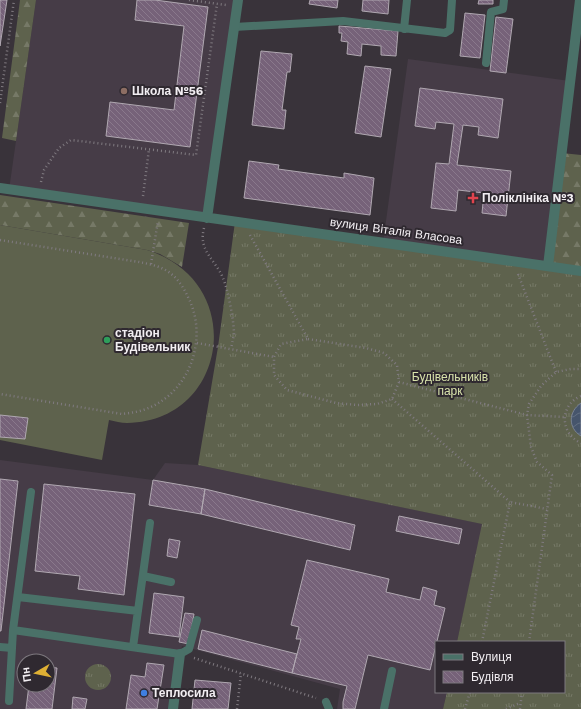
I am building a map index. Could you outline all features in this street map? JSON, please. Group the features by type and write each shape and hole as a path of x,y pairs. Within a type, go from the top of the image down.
{"street":[{"path":"548,266 580,0"},
{"path":"207,218 237,3"},
{"name":"вулиця Віталія Власова","path":"0,188 581,271"},
{"path":"173,709 180,654"}],"lane":[{"path":"404,29 407,0"},
{"path":"234,26 343,21 445,33 450,30 452,0"},
{"path":"486,63 491,12 503,9 504,0"},
{"path":"8,701 13,630 31,492"},
{"path":"133,647 150,522"},
{"path":"143,576 171,582"},
{"path":"18,598 138,611"},
{"path":"13,630 180,654 189,649 197,620"},
{"path":"0,647 12,648"},
{"path":"384,709 392,671"}],"path":[{"path":"0,103 14,0"},
{"path":"189,0 217,4 237,3"},
{"path":"37,194 44,170 59,148 71,140 196,155 217,4"},
{"path":"141,208 149,149"},
{"path":"151,264 160,211"},
{"path":"207,218 202,234 204,248 223,279 230,306 234,334 231,349"},
{"path":"242,223 308,339"},
{"path":"0,240 151,264 170,272 183,288 193,306 197,343 188,370 176,389 158,403 146,409 122,414 0,394"},
{"path":"513,261 556,372"},
{"path":"308,339 366,348 384,353 397,365 399,382 392,399 377,404 358,405 336,403 287,390 274,375 274,357 281,344 308,339"},
{"path":"197,343 274,357"},
{"path":"529,641 552,475 537,462 531,447 527,415 529,404 541,386 556,372 581,369"},
{"path":"399,382 527,415 564,417"},
{"path":"581,396 571,402 564,417 564,422 568,433 575,441 581,443"},
{"path":"392,399 510,502 547,509"},
{"path":"482,641 510,502"},
{"path":"180,654 328,705"},
{"path":"237,709 241,674"},
{"path":"465,709 470,693"},
{"path":"520,709 522,693"},
{"path":"506,709 521,703"}],"shaded area":[{"name":"Школа №56","path":"36,0 238,0 207,218 9,190"},
{"name":"Поліклініка №3","path":"408,59 570,81 548,266 383,243"},
{"path":"0,460 153,480 165,463 198,465 483,524 457,641 435,641 435,693 447,693 443,709 337,709 340,689 182,646 173,709 0,709"}],"green space":[{"path":"20,0 36,0 16,141 2,138"},
{"path":"562,153 581,155 581,271 548,266"},
{"path":"0,195 189,223 182,267 160,254 147,250 0,225"},
{"name":"Будівельників парк","path":"235,222 581,271 581,709 443,709 447,693 565,693 565,641 457,641 482,524 198,465 218,347"},
{"name":"стадіон Будівельник","path":"0,225 147,250 180,267 201,290 212,319 213,348 205,376 187,400 161,417 127,423 109,420 102,460 0,440"},
{"path":"98,664 107,668 111,677 107,686 98,690 89,686 85,677 89,668"}],"water":[{"path":"581,403 581,436 574,429 571,420 574,411"}],"building":[{"path":"0,0 7,0 0,46"},
{"path":"137,0 155,0 208,7 190,147 106,136 110,102 174,110 184,26 135,20"},
{"path":"310,0 338,0 337,8 309,4"},
{"path":"363,0 389,0 388,14 362,11"},
{"path":"479,0 493,0 493,4 478,4"},
{"path":"465,13 485,15 480,58 460,56"},
{"path":"496,17 513,19 506,73 490,71"},
{"path":"339,26 398,31 396,56 381,55 381,46 362,44 361,56 347,54 348,42 341,41 342,33 339,33"},
{"path":"261,51 292,54 290,72 287,72 282,110 286,110 284,129 252,125"},
{"path":"365,66 391,69 381,137 355,133"},
{"path":"420,88 503,99 498,138 478,135 479,127 463,125 457,165 511,171 506,216 482,213 484,193 458,190 456,211 431,208 436,163 449,164 454,124 436,122 435,129 415,126"},
{"path":"249,161 279,165 278,169 344,178 344,173 374,178 370,215 244,198"},
{"path":"0,415 28,418 25,439 0,437"},
{"path":"0,479 18,481 1,631 0,631"},
{"path":"153,480 205,489 201,514 149,505"},
{"path":"44,484 135,494 124,595 78,589 80,576 35,571"},
{"path":"205,489 355,525 350,550 201,514"},
{"path":"399,516 462,529 459,544 396,531"},
{"path":"169,539 180,541 177,558 167,556"},
{"path":"307,560 389,579 386,592 420,600 423,587 437,591 434,605 445,608 437,641 435,641 435,649 430,670 368,655 355,709 343,709 347,686 292,673 301,639 296,639 299,627 291,625"},
{"path":"154,593 184,597 179,637 149,633"},
{"path":"185,613 194,614 189,644 179,642"},
{"path":"202,630 297,654 292,673 198,649"},
{"name":"Теплосила","path":"147,663 164,665 157,709 126,709 131,675 145,677"},
{"path":"195,680 231,683 228,709 192,709"},
{"path":"28,693 54,693 52,709 26,709"},
{"path":"73,697 87,699 85,709 72,709"}],"place":[{"name":"Школа №56","path":"124,91"},
{"name":"Поліклініка №3","path":"473,198"},
{"name":"стадіон Будівельник","path":"107,340"},
{"name":"Теплосила","path":"144,693"}]}
